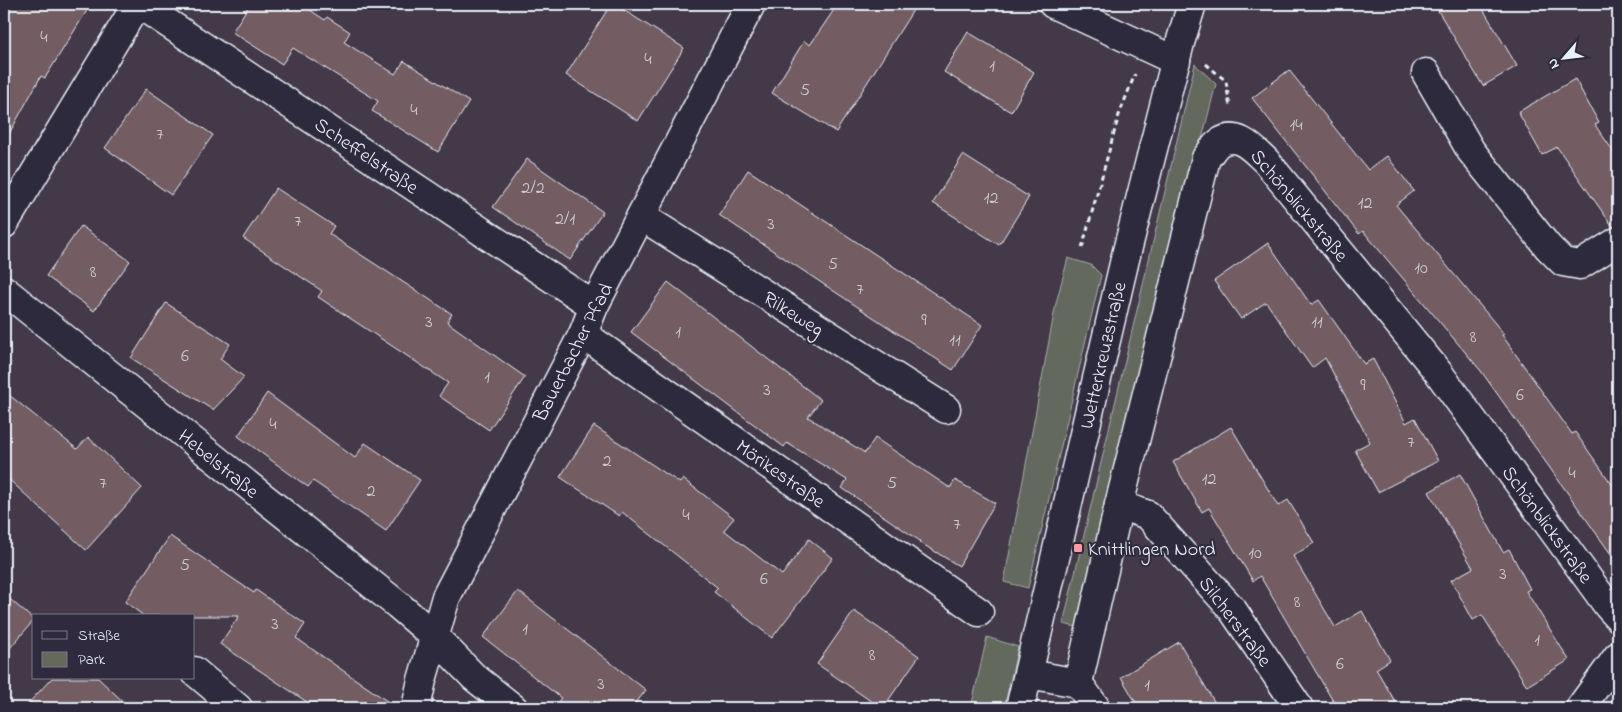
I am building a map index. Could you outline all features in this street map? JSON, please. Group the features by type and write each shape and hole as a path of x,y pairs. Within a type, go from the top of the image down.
{"street":[{"path":"4,224 138,4"},
{"name":"Scheffelstraße","path":"138,4 594,306"},
{"name":"Bauerbacher Pfad","path":"416,708 434,636 446,598 583,334 594,306 751,4"},
{"path":"1053,4 1176,61"},
{"name":"Wetterkreuzstraße","path":"1020,708 1123,268 1192,4"},
{"path":"1426,73 1471,151 1548,247 1563,262 1580,266 1618,241"},
{"name":"Schönblickstraße","path":"1078,683 1119,505 1206,158 1219,142 1233,138 1248,144 1266,161 1438,372 1608,606 1618,616"},
{"name":"Rilkeweg","path":"641,216 946,410"},
{"name":"Hebelstraße","path":"4,290 398,605 434,636 474,677 513,708"},
{"name":"Mörikestraße","path":"583,334 979,612"},
{"name":"Silcherstraße","path":"1119,505 1148,515 1232,609 1299,708"},
{"path":"1587,705 1618,656"},
{"path":"195,672 238,708"},
{"path":"1029,674 1078,683 1096,708"}],"path":[{"path":"1082,248 1126,93 1136,70 1150,49"},
{"path":"1205,63 1226,81"}],"green space":[{"path":"1195,64 1216,84 1077,627 1063,624"},
{"path":"1068,258 1091,265 1101,275 1028,588 1004,582 1056,303"},
{"path":"987,637 1018,647 1004,708 971,708"}],"building":[{"path":"4,4 91,4 45,78 41,76 4,143"},
{"path":"250,4 301,4 325,20 327,17 350,32 344,42 395,74 404,61 469,102 438,152 372,111 378,101 293,48 282,64 232,32"},
{"path":"611,4 614,4 684,48 638,121 566,75"},
{"path":"838,4 917,4 836,132 772,93 804,41 810,45"},
{"path":"1434,4 1480,4 1517,66 1483,86"},
{"path":"968,32 1034,72 1011,112 944,72"},
{"path":"1289,70 1368,170 1387,156 1414,191 1396,205 1504,334 1502,335 1572,434 1575,432 1618,493 1618,564 1481,371 1363,231 1359,234 1252,98"},
{"path":"1575,79 1599,123 1595,125 1618,158 1618,226 1613,227 1557,147 1542,155 1518,112"},
{"path":"146,89 213,135 171,195 105,148"},
{"path":"963,155 1029,197 999,245 933,203"},
{"path":"527,159 603,212 570,260 493,207"},
{"path":"748,170 982,325 953,370 719,215"},
{"path":"276,188 334,226 329,234 452,314 447,322 525,377 489,430 439,396 448,383 318,297 322,291 243,238"},
{"path":"81,226 130,261 94,311 46,276"},
{"path":"1268,243 1311,305 1319,300 1364,364 1373,359 1406,423 1415,418 1438,461 1378,492 1355,450 1370,442 1325,358 1312,368 1266,302 1241,319 1214,281"},
{"path":"668,282 821,400 808,417 865,453 875,438 950,488 955,480 995,503 959,566 919,542 842,488 847,480 787,443 784,447 631,332"},
{"path":"166,303 230,344 220,359 244,377 213,410 131,358"},
{"path":"4,391 77,449 88,437 142,488 86,550 4,475"},
{"path":"267,393 355,458 365,443 420,480 386,531 313,481 308,487 238,436"},
{"path":"594,426 680,483 683,479 734,518 724,530 782,575 809,539 833,558 772,638 714,592 718,588 622,512 619,516 560,477"},
{"path":"1231,427 1278,506 1288,500 1314,543 1293,556 1335,627 1362,611 1390,660 1376,669 1399,708 1337,708 1260,576 1253,581 1209,508 1202,512 1173,462"},
{"path":"1460,474 1503,552 1509,549 1530,589 1526,591 1569,660 1527,686 1482,615 1473,620 1451,580 1473,568 1429,492"},
{"path":"170,536 254,593 256,590 305,624 296,638 397,708 316,708 220,644 239,616 141,614 125,602"},
{"path":"518,591 646,690 632,708 553,708 561,698 483,637"},
{"path":"4,594 32,618 32,622 4,655"},
{"path":"854,611 919,656 883,708 817,664"},
{"path":"1179,642 1218,708 1139,708 1121,677"},
{"path":"50,680 100,680 130,708 24,708"}],"place":[{"name":"Knittlingen Nord","path":"1078,548"}]}
